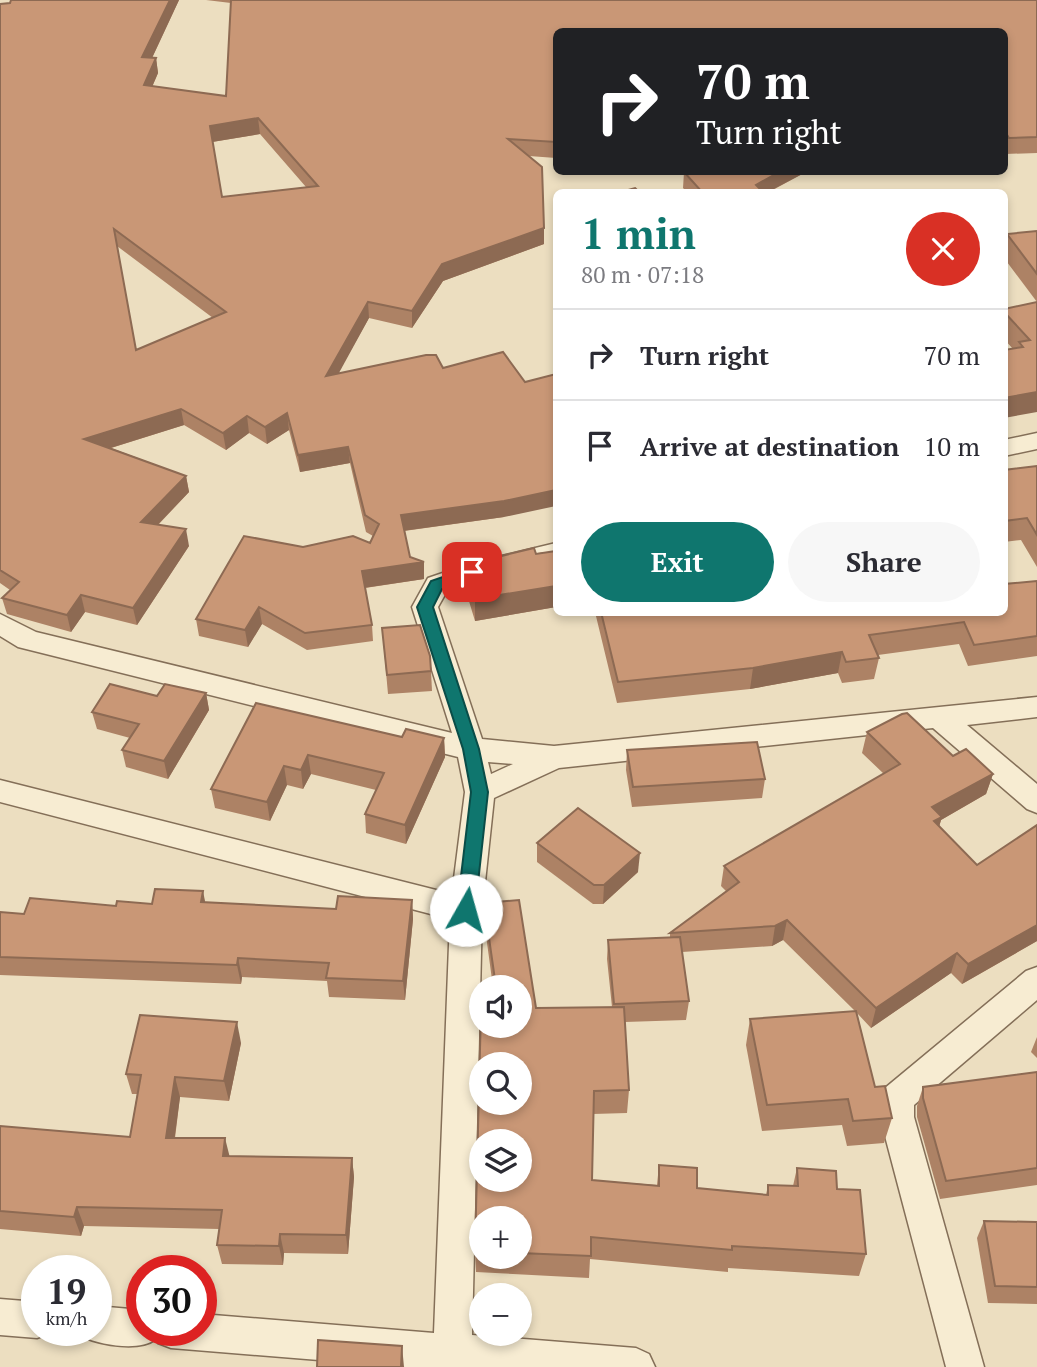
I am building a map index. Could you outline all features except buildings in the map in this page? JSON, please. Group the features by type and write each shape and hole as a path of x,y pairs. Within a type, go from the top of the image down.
{"street":[{"path":"1008,447 1037,441"},
{"path":"452,1359 466,910 480,792 471,749 425,607 437,585 472,572 553,553"},
{"path":"0,624 28,640 471,749 555,757 1037,707"},
{"path":"937,716 1037,800"},
{"path":"480,792 555,757"},
{"path":"0,791 466,910"},
{"path":"965,1367 897,1117 897,1099 1037,981"},
{"path":"0,1317 21,1319"},
{"path":"217,1335 452,1359 636,1367"}],"route":[{"path":"466,910 480,792 471,749 425,607 437,585 472,572"}]}
